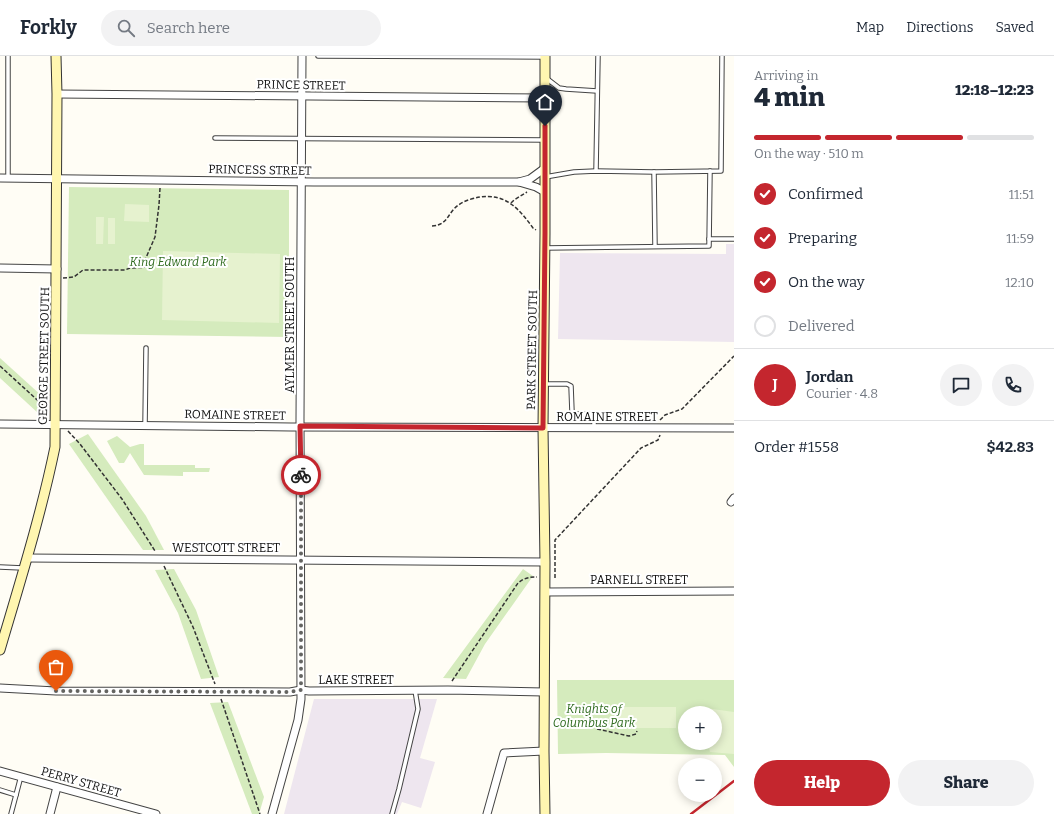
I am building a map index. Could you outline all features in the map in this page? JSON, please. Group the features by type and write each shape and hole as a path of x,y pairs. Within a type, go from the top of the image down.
{"main road":[{"name":"GEORGE STREET SOUTH","path":"0,650 27,558 48,480 55,447 57,273 56,56"},
{"name":"PARK STREET SOUTH","path":"545,57 543,428 545,562 545,814"}],"street":[{"name":"AYLMER STREET SOUTH","path":"272,814 298,720 301,690 300,426 302,56"},
{"name":"PRINCE STREET","path":"57,94 545,98"},
{"name":"PRINCESS STREET","path":"0,178 302,182 519,182 545,172"},
{"name":"PRINCESS STREET","path":"519,182 536,187 545,192"},
{"path":"0,268 57,273"},
{"name":"ROMAINE STREET","path":"0,424 734,428"},
{"name":"WESTCOTT STREET","path":"27,558 545,562"},
{"name":"PARNELL STREET","path":"545,592 734,591"},
{"name":"LAKE STREET","path":"0,688 56,691 290,692 301,690 415,690 544,692"},
{"path":"487,814 504,753 544,751"},
{"name":"PERRY STREET","path":"0,771 156,814"},
{"path":"50,814 58,787"}],"lane":[{"path":"8,56 8,178"},
{"path":"318,56 545,57"},
{"path":"596,171 598,56"},
{"path":"545,172 721,171 722,56"},
{"path":"545,78 559,88 597,91"},
{"path":"215,138 545,140"},
{"path":"545,248 708,246 710,171"},
{"path":"654,172 655,246"},
{"path":"709,239 734,239"},
{"path":"146,348 146,425"},
{"path":"544,384 570,384 572,412 574,414 594,414 594,428"},
{"path":"0,567 24,568"},
{"path":"392,814 418,710 415,690"},
{"path":"11,814 20,776"},
{"path":"0,790 16,795"}],"path":[{"path":"142,267 154,237 159,205 160,180"},
{"path":"510,204 536,187"},
{"path":"432,226 439,226 460,204 472,198 486,196 499,198 510,204 521,212 533,228 545,233"},
{"path":"57,273 74,277 83,270 125,270 130,268 150,267"},
{"path":"660,420 665,415 682,409 734,356"},
{"path":"0,366 46,408"},
{"path":"66,430 80,444 122,499 159,559 193,627 218,692 260,814"},
{"path":"555,578 555,540 641,448 658,440 660,435"},
{"path":"452,681 518,582 530,577 537,577"},
{"path":"597,729 629,736 636,734 637,731"}],"shaded area":[{"path":"726,244 734,244 734,342 558,339 560,253 726,254"},
{"path":"314,699 437,699 420,758 435,762 421,808 402,802 397,814 284,814"}],"green space":[{"name":"King Edward Park","path":"69,187 289,190 289,337 67,334"},
{"path":"125,204 149,205 149,222 124,221"},
{"path":"96,217 104,217 103,244 96,244"},
{"path":"108,218 115,218 115,244 108,244"},
{"path":"163,251 280,254 279,323 162,320"},
{"path":"0,358 43,397 38,413 0,378"},
{"path":"88,434 146,516 164,550 143,550 69,444"},
{"path":"117,436 130,447 144,444 144,465 195,465 195,468 210,468 209,472 183,472 183,476 144,475 130,453 124,463 119,463 107,441"},
{"path":"174,569 196,610 219,677 201,679 178,613 155,570"},
{"path":"523,569 533,576 485,644 466,679 443,678"},
{"name":"Knights of Columbus Park","path":"557,680 734,680 734,767 725,755 606,753 558,754"},
{"path":"228,702 264,797 259,814 252,814 210,703"},
{"path":"619,707 676,707 676,728 619,728"},
{"path":"722,710 734,712 734,754 710,752 710,750 722,750"}],"railway":[{"path":"691,814 734,781"}],"way so far":[{"path":"56,691 290,692 301,690 301,475"}],"route":[{"path":"301,475 300,426 543,428 545,126"}]}
